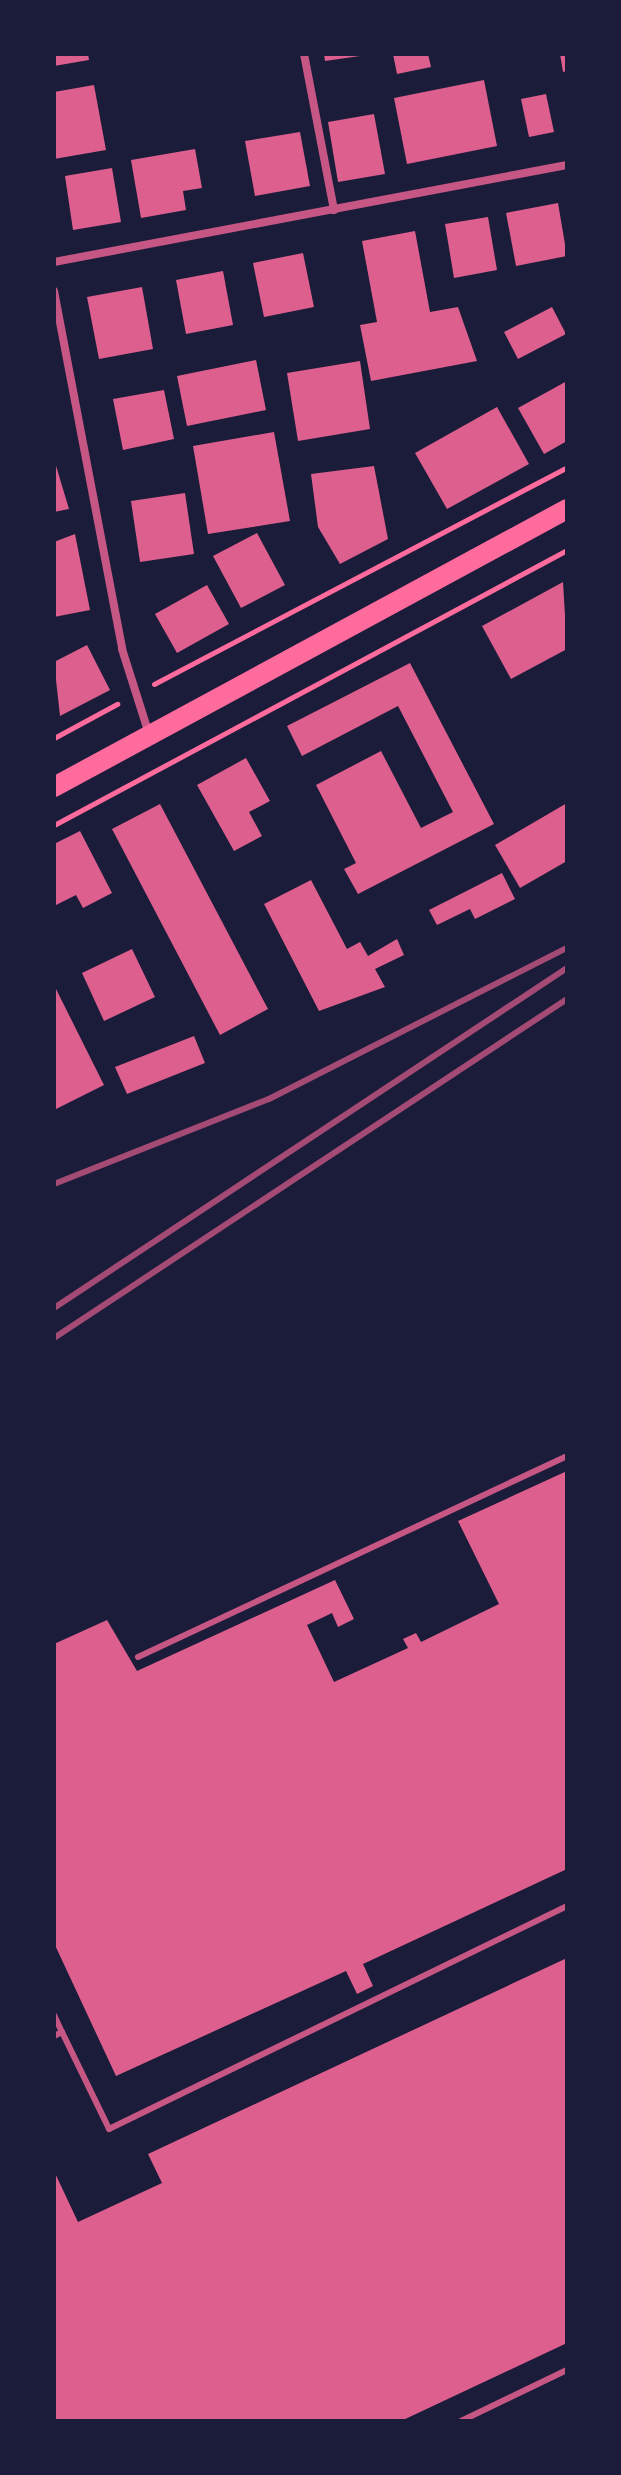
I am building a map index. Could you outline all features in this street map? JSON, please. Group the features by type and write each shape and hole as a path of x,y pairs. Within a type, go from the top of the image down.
{"main road":[{"path":"54,787 567,509"}],"street":[{"path":"304,54 334,210"},
{"path":"54,262 567,165"},
{"path":"54,291 135,694 149,735"}],"lane":[{"path":"138,1657 567,1456"},
{"path":"54,2015 109,2129 567,1906"},
{"path":"54,2036 62,2032"},
{"path":"461,2421 567,2370"}],"path":[{"path":"54,738 567,467"},
{"path":"54,825 567,550"}],"building":[{"path":"54,54 88,54 89,60 54,66"},
{"path":"324,54 360,54 360,56 325,61"},
{"path":"393,54 428,54 431,67 397,74"},
{"path":"560,54 567,54 567,71 563,72"},
{"path":"484,80 497,146 407,164 394,98"},
{"path":"94,85 106,150 54,159 54,92"},
{"path":"546,94 554,132 529,137 521,99"},
{"path":"374,114 385,174 338,182 328,122"},
{"path":"300,132 310,186 255,196 245,141"},
{"path":"195,149 202,188 183,191 186,210 141,218 131,160"},
{"path":"112,168 121,222 73,230 65,176"},
{"path":"558,203 567,256 516,266 506,213"},
{"path":"488,217 497,270 454,278 445,224"},
{"path":"415,231 430,312 458,307 477,361 371,381 360,325 377,322 362,241"},
{"path":"303,253 314,307 264,317 253,263"},
{"path":"223,271 233,325 186,334 176,280"},
{"path":"142,287 153,349 99,359 87,297"},
{"path":"552,307 566,334 518,359 504,332"},
{"path":"256,360 266,410 187,426 177,376"},
{"path":"360,361 370,429 298,441 287,373"},
{"path":"567,381 567,441 544,454 518,408"},
{"path":"164,390 174,439 123,450 113,399"},
{"path":"497,407 529,464 447,509 415,453"},
{"path":"274,432 290,521 208,534 193,446"},
{"path":"54,459 69,509 54,512"},
{"path":"374,466 388,539 340,564 318,527 311,474"},
{"path":"185,493 194,554 140,562 131,501"},
{"path":"257,533 285,585 241,608 213,556"},
{"path":"75,534 90,610 54,617 54,542"},
{"path":"563,582 567,649 511,679 482,626"},
{"path":"207,585 229,624 177,653 155,614"},
{"path":"87,645 110,690 60,716 54,662"},
{"path":"410,663 494,824 358,894 344,869 356,863 316,785 381,751 421,828 453,812 398,706 302,756 287,726"},
{"path":"246,758 270,801 249,812 262,836 234,851 197,785"},
{"path":"567,803 567,861 520,888 495,845"},
{"path":"160,804 268,1009 220,1035 112,829"},
{"path":"80,831 112,893 83,908 76,895 54,906 54,844"},
{"path":"502,873 515,899 475,919 470,909 437,925 429,910"},
{"path":"311,880 347,949 360,942 368,956 397,939 404,955 375,969 385,987 319,1011 264,904"},
{"path":"132,949 155,997 104,1021 82,973"},
{"path":"54,985 104,1085 54,1110"},
{"path":"194,1036 205,1063 127,1094 115,1067"},
{"path":"567,1471 567,1869 363,1964 373,1986 357,1994 346,1971 116,2076 54,1943 54,1644 107,1620 137,1671 335,1580 354,1619 338,1627 332,1613 307,1625 334,1682 408,1648 403,1639 416,1633 421,1642 499,1604 458,1521"},
{"path":"567,1958 567,2343 401,2421 54,2421 54,2171 78,2222 162,2183 148,2154"}],"railway":[{"path":"54,1184 269,1099 567,948"},
{"path":"54,1308 567,968"},
{"path":"54,1338 567,999"}]}
